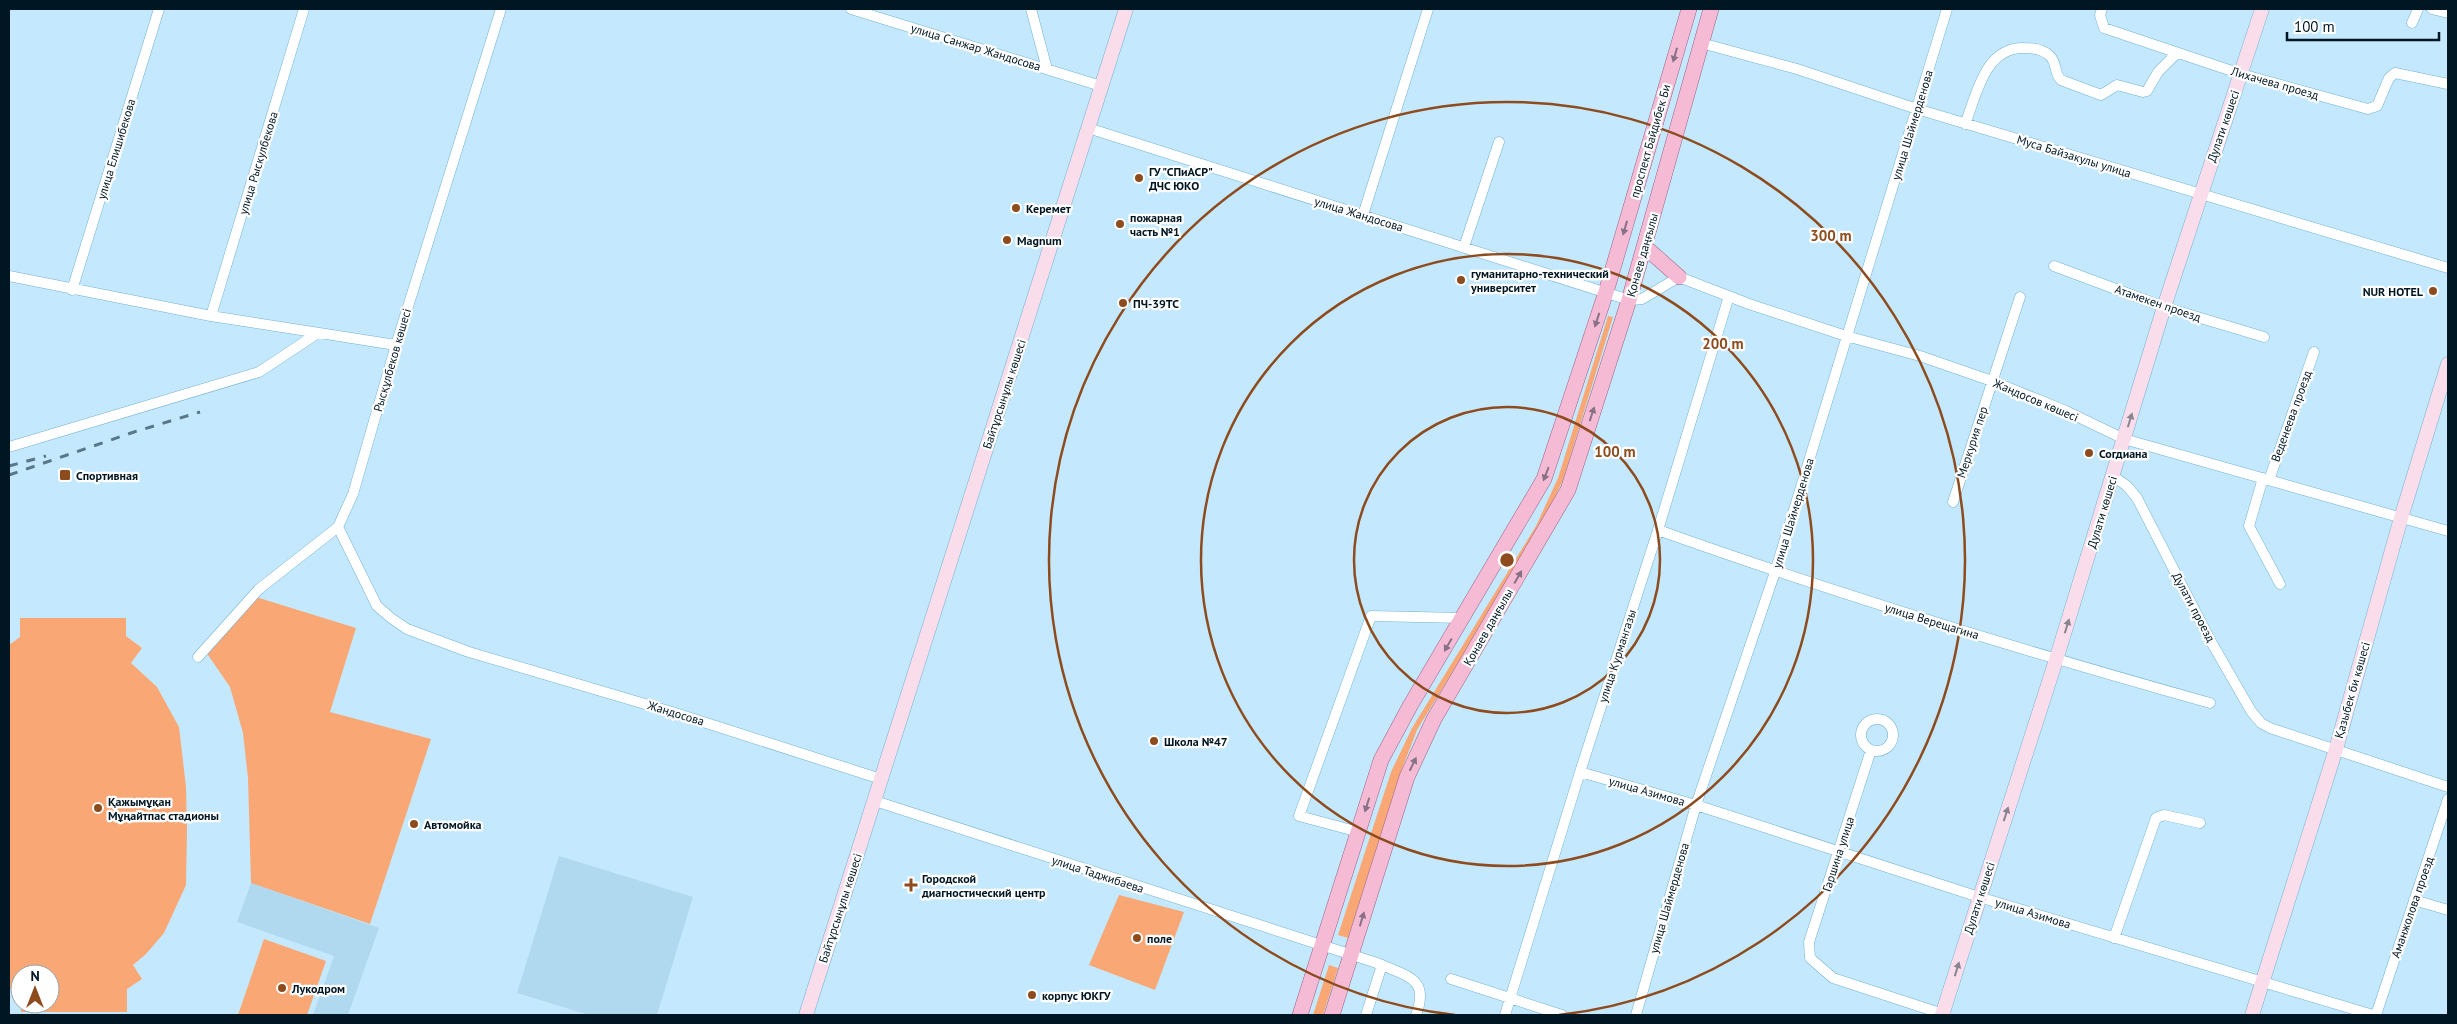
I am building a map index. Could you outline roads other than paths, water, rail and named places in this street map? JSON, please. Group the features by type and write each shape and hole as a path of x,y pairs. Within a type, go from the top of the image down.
{"main road":[{"name":"Байтұрсынұлы көшесі","path":"806,1015 1126,9"},
{"name":"проспект Байдибек Би","path":"1612,273 1689,9"},
{"name":"Қонаев даңғылы","path":"1332,1015 1406,777 1434,720 1568,490 1629,300 1711,9"},
{"name":"Дулати көшесі","path":"1944,1015 1979,897 2056,660 2164,307 2262,9"},
{"path":"1644,246 1679,277"},
{"name":"Қонаев даңғылы","path":"1300,1015 1382,760 1410,706 1544,479 1612,273"},
{"name":"Қазыбек би көшесі","path":"2252,1015 2336,748 2401,518 2448,364"}],"street":[{"name":"улица Елишибекова","path":"72,290 159,9"},
{"name":"улица Рыскулбекова","path":"211,316 304,9"},
{"name":"Рысқұлбеков көшесі","path":"198,657 259,589 338,527 353,494 396,345 501,9"},
{"name":"улица Санжар Жандосова","path":"851,9 1101,86"},
{"path":"1031,9 1047,69"},
{"path":"1363,216 1428,9"},
{"name":"улица Шаймерденова","path":"1636,1015 1696,805 1775,572 1947,9"},
{"name":"Лихачева проезд","path":"2102,9 2100,15 2104,28 2240,74 2368,109 2377,106 2389,78 2395,72 2448,84"},
{"path":"2412,23 2418,9"},
{"path":"2432,9 2448,13"},
{"name":"Муса Байзакулы улица","path":"1701,43 1797,69 1965,124 2448,268"},
{"path":"1965,124 1992,61 2011,49 2033,48 2042,51 2054,62 2057,76 2061,80 2101,95 2118,85 2143,92 2147,91 2158,72 2177,53"},
{"name":"улица Жандосова","path":"1088,128 1629,300"},
{"path":"1464,247 1499,142"},
{"name":"Атамекен проезд","path":"2054,266 2164,307 2264,336"},
{"path":"9,276 211,316 396,345"},
{"path":"1629,300 1642,299 1679,277"},
{"name":"Жандосов көшесі","path":"1679,277 1846,336 1920,356 1992,381 2066,411 2124,439 2448,531"},
{"name":"улица Курмангазы","path":"1505,1015 1580,772 1658,530 1729,296"},
{"name":"Меркурия пер","path":"1952,502 2020,297"},
{"path":"9,447 259,372 318,333"},
{"name":"Веденеева проезд","path":"2266,479 2314,352"},
{"name":"Дулати проезд","path":"2113,476 2127,486 2137,498 2205,629 2251,711 2262,723 2336,748"},
{"path":"2266,479 2249,526 2280,584"},
{"name":"Жандосова","path":"338,527 377,606 390,618 407,629 469,652 663,709 882,779"},
{"name":"улица Верещагина","path":"1658,530 1775,572 2056,660 2210,703"},
{"path":"1359,832 1299,816 1371,616 1463,618"},
{"path":"2336,748 2448,787"},
{"name":"Гаршина улица","path":"1871,750 1809,942 1810,958 1833,978 1944,1015"},
{"name":"улица Азимова","path":"1580,772 1696,805 1979,897 2375,1015"},
{"name":"Аманжолова проезд","path":"2375,1015 2448,799"},
{"name":"улица Таджибаева","path":"875,802 1382,965 1414,978 1420,988 1422,1000 1416,1015"},
{"path":"2114,938 2156,818 2164,815 2200,823"},
{"path":"2414,900 2448,910"},
{"path":"1366,1015 1382,965"},
{"path":"1451,979 1562,1015"}],"railway":[{"path":"9,475 134,432 200,412"},
{"path":"9,466 46,456"}],"place":[{"name":"ГУ \"СПиАСР\" ДЧС ЮКО","path":"1139,178"},
{"name":"Керемет","path":"1016,208"},
{"name":"пожарная часть №1","path":"1120,224"},
{"name":"Magnum","path":"1007,240"},
{"name":"гуманитарно-технический университет","path":"1461,280"},
{"name":"NUR HOTEL","path":"2433,291"},
{"name":"ПЧ-39ТС","path":"1123,303"},
{"name":"Согдиана","path":"2089,453"},
{"name":"Спортивная","path":"65,475"},
{"name":"Школа №47","path":"1154,741"},
{"name":"Қажымұқан Мұңайтпас стадионы","path":"98,808"},
{"name":"Автомойка","path":"414,824"},
{"name":"Городской диагностический центр","path":"911,885"},
{"name":"поле","path":"1137,938"},
{"name":"Лукодром","path":"282,988"},
{"name":"корпус ЮКГУ","path":"1032,995"}]}
